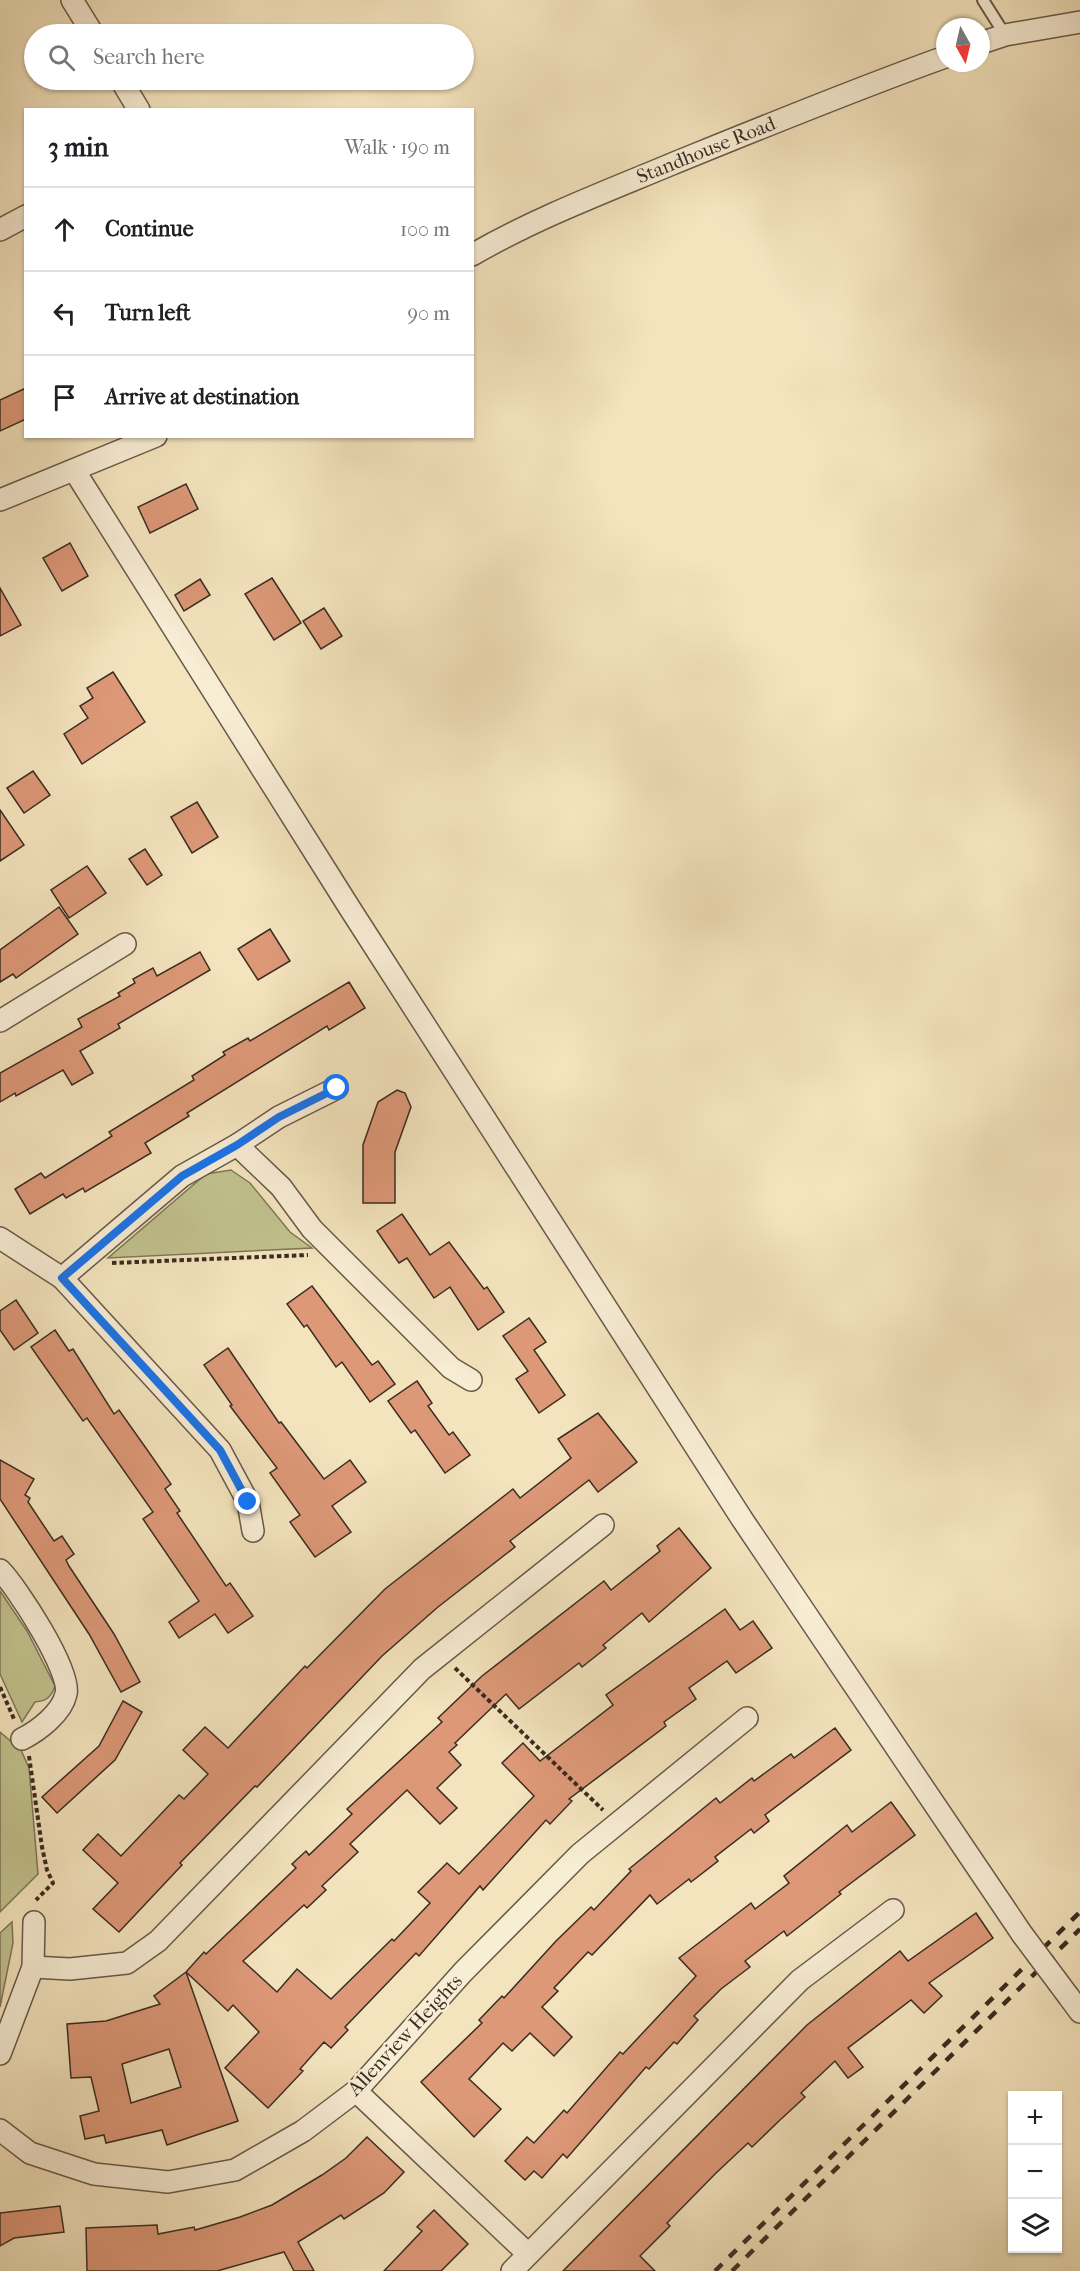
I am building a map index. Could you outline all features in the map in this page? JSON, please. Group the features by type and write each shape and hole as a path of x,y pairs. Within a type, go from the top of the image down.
{"street":[{"path":"72,0 87,24"},
{"path":"990,41 1005,35 1080,22"},
{"name":"Standhouse Road","path":"474,254 507,235 588,198 845,94 936,60"},
{"path":"127,90 138,108"},
{"path":"0,230 24,217"},
{"path":"0,500 151,438"},
{"path":"74,470 349,907 742,1519 1022,1934 1074,2004"},
{"path":"0,1021 125,944"},
{"path":"62,1278 182,1176 237,1145 279,1117 337,1088"},
{"path":"237,1145 281,1187 312,1229 451,1368 471,1380"},
{"path":"0,1238 62,1278 220,1450 248,1502 253,1531"},
{"path":"33,1967 70,1969 127,1963 158,1941 422,1669 603,1525"},
{"path":"0,1570 41,1629 67,1685 66,1695 43,1728 22,1739"},
{"name":"Allenview Heights","path":"0,2130 30,2153 94,2174 168,2182 235,2170 303,2131 356,2091 463,1972 580,1854 747,1718"},
{"path":"512,2271 801,1980 893,1910"},
{"path":"0,2054 33,1967 34,1922"},
{"path":"356,2091 528,2254"}],"lane":[{"path":"983,0 1005,35"}],"path":[{"path":"84,1259 105,1264 283,1255 339,1256"},
{"path":"441,1654 616,1824"},
{"path":"0,1687 33,1764 42,1846 47,1870 53,1883 22,1914 34,1922"}],"green space":[{"path":"231,1170 250,1183 290,1232 312,1248 108,1258 206,1174"},
{"path":"0,1591 27,1631 55,1686 48,1698 35,1702 22,1722 0,1674"},
{"path":"0,1732 21,1750 29,1768 38,1874 0,1912"},
{"path":"12,1922 13,1943 0,2007 0,1933"}],"building":[{"path":"24,389 24,420 0,431 0,400"},
{"path":"186,484 198,509 150,533 138,507"},
{"path":"70,543 88,576 62,591 43,558"},
{"path":"272,578 301,623 274,640 245,594"},
{"path":"200,579 210,595 184,611 175,595"},
{"path":"0,588 21,625 0,636"},
{"path":"324,608 342,636 321,649 303,621"},
{"path":"113,672 145,722 82,764 64,734 88,718 80,706 93,698 87,688"},
{"path":"33,771 50,795 24,813 7,788"},
{"path":"197,802 218,837 192,853 171,817"},
{"path":"0,810 24,845 0,861"},
{"path":"145,849 162,875 147,885 129,859"},
{"path":"87,866 106,893 69,918 51,890"},
{"path":"59,907 78,934 16,978 13,974 0,982 0,950"},
{"path":"270,929 290,961 258,980 238,949"},
{"path":"200,952 210,970 118,1024 120,1028 80,1051 93,1073 72,1085 63,1070 16,1096 15,1093 0,1102 0,1073 82,1027 78,1019 120,996 118,993 135,983 133,979 153,968 157,976"},
{"path":"349,982 365,1008 329,1030 327,1026 187,1113 189,1116 145,1143 151,1153 85,1192 83,1188 66,1198 63,1194 30,1214 15,1189 41,1173 45,1178 112,1136 109,1132 194,1080 192,1076 225,1055 223,1052 248,1038 250,1041"},
{"path":"397,1090 405,1093 411,1107 395,1152 395,1203 363,1203 363,1145 378,1102"},
{"path":"402,1214 430,1255 449,1242 484,1289 487,1287 504,1312 478,1330 450,1287 434,1298 407,1258 399,1263 377,1231"},
{"path":"312,1286 372,1365 378,1361 395,1384 370,1402 342,1362 336,1367 307,1325 304,1327 287,1304"},
{"path":"16,1300 38,1333 14,1350 0,1330 0,1311"},
{"path":"529,1318 546,1342 534,1350 565,1395 539,1413 516,1379 528,1371 503,1336"},
{"path":"55,1330 69,1351 73,1349 114,1414 119,1410 171,1484 165,1489 180,1511 177,1513 226,1586 230,1583 253,1616 228,1633 215,1614 179,1638 169,1622 199,1601 143,1519 153,1512 87,1418 83,1421 31,1347"},
{"path":"228,1348 279,1423 281,1422 324,1479 350,1460 366,1482 332,1506 351,1532 315,1557 290,1522 300,1515 270,1473 277,1468 230,1406 232,1405 204,1365"},
{"path":"417,1381 432,1403 428,1406 449,1435 453,1432 470,1455 445,1473 415,1430 411,1433 388,1401"},
{"path":"598,1413 637,1462 598,1492 589,1480 510,1541 515,1547 438,1607 382,1656 257,1787 255,1786 180,1863 182,1865 119,1932 93,1909 118,1883 83,1850 98,1834 121,1856 179,1795 184,1799 208,1774 183,1750 205,1727 228,1748 305,1666 307,1668 385,1589 513,1489 520,1498 571,1458 558,1439"},
{"path":"0,1460 34,1479 25,1495 30,1498 28,1502 54,1541 62,1536 74,1554 66,1560 69,1566 114,1634 140,1682 121,1692 89,1634 0,1499"},
{"path":"679,1528 711,1568 649,1622 642,1613 603,1645 606,1648 582,1667 579,1663 519,1709 506,1694 455,1743 457,1745 449,1752 461,1765 437,1788 457,1808 440,1824 407,1790 350,1844 358,1852 322,1886 326,1890 307,1908 304,1905 243,1961 277,1992 297,1969 331,1999 392,1939 394,1941 430,1903 418,1892 447,1863 459,1874 534,1796 502,1763 523,1743 540,1761 613,1705 606,1695 725,1609 740,1630 753,1621 772,1648 736,1673 727,1661 689,1688 696,1699 664,1722 666,1726 569,1799 572,1801 550,1824 546,1820 483,1890 480,1886 419,1956 416,1953 345,2027 348,2030 331,2048 324,2042 300,2069 303,2071 268,2108 225,2068 259,2032 233,2005 228,2011 186,1972 204,1952 206,1954 296,1868 292,1864 306,1851 309,1855 352,1814 347,1809 442,1722 438,1718 482,1676 604,1581 611,1590 660,1551 657,1546"},
{"path":"123,1701 142,1712 115,1760 57,1813 42,1797 99,1746"},
{"path":"835,1728 851,1750 765,1815 769,1821 754,1833 751,1829 715,1857 718,1861 691,1882 689,1879 657,1904 650,1895 592,1955 588,1952 554,1988 558,1991 542,2007 572,2037 554,2056 530,2033 512,2051 503,2043 469,2079 501,2109 474,2137 421,2082 482,2023 479,2020 502,1996 504,1998 556,1941 591,1907 594,1910 631,1871 629,1869 716,1798 720,1803 752,1778 754,1781 791,1754 794,1758"},
{"path":"891,1802 915,1835 839,1892 841,1894 787,1936 784,1931 745,1961 750,1967 721,1989 694,2016 698,2020 677,2044 674,2042 649,2069 646,2067 567,2158 563,2154 542,2178 534,2171 525,2180 505,2161 527,2137 534,2143 564,2110 567,2113 620,2052 623,2054 696,1976 679,1958 751,1903 755,1909 789,1883 784,1876 847,1825 852,1832"},
{"path":"976,1913 993,1938 929,1983 942,1996 924,2013 911,2000 848,2048 863,2067 848,2078 835,2061 801,2093 805,2097 752,2147 748,2143 715,2174 667,2223 670,2226 640,2256 655,2271 563,2271 807,2025 900,1951 908,1961"},
{"path":"186,1972 238,2121 167,2145 162,2130 106,2143 104,2135 85,2139 80,2116 99,2111 91,2077 71,2078 67,2024 106,2021 160,2004 154,1996","holes":["169,2049 181,2087 131,2103 122,2064"]},
{"path":"367,2137 404,2172 384,2193 344,2219 341,2215 298,2242 314,2271 294,2271 284,2252 217,2271 87,2271 86,2228 157,2225 158,2234 194,2227 195,2230 240,2217 272,2205 322,2175 346,2158"},
{"path":"60,2206 64,2232 14,2238 0,2246 0,2213"},
{"path":"434,2210 468,2244 441,2271 384,2271 422,2231 417,2227"}],"railway":[{"path":"715,2271 1080,1912"},
{"path":"732,2271 1080,1929"}],"route":[{"path":"248,1502 220,1450 62,1278 182,1176 237,1145 279,1117 337,1088"}]}
